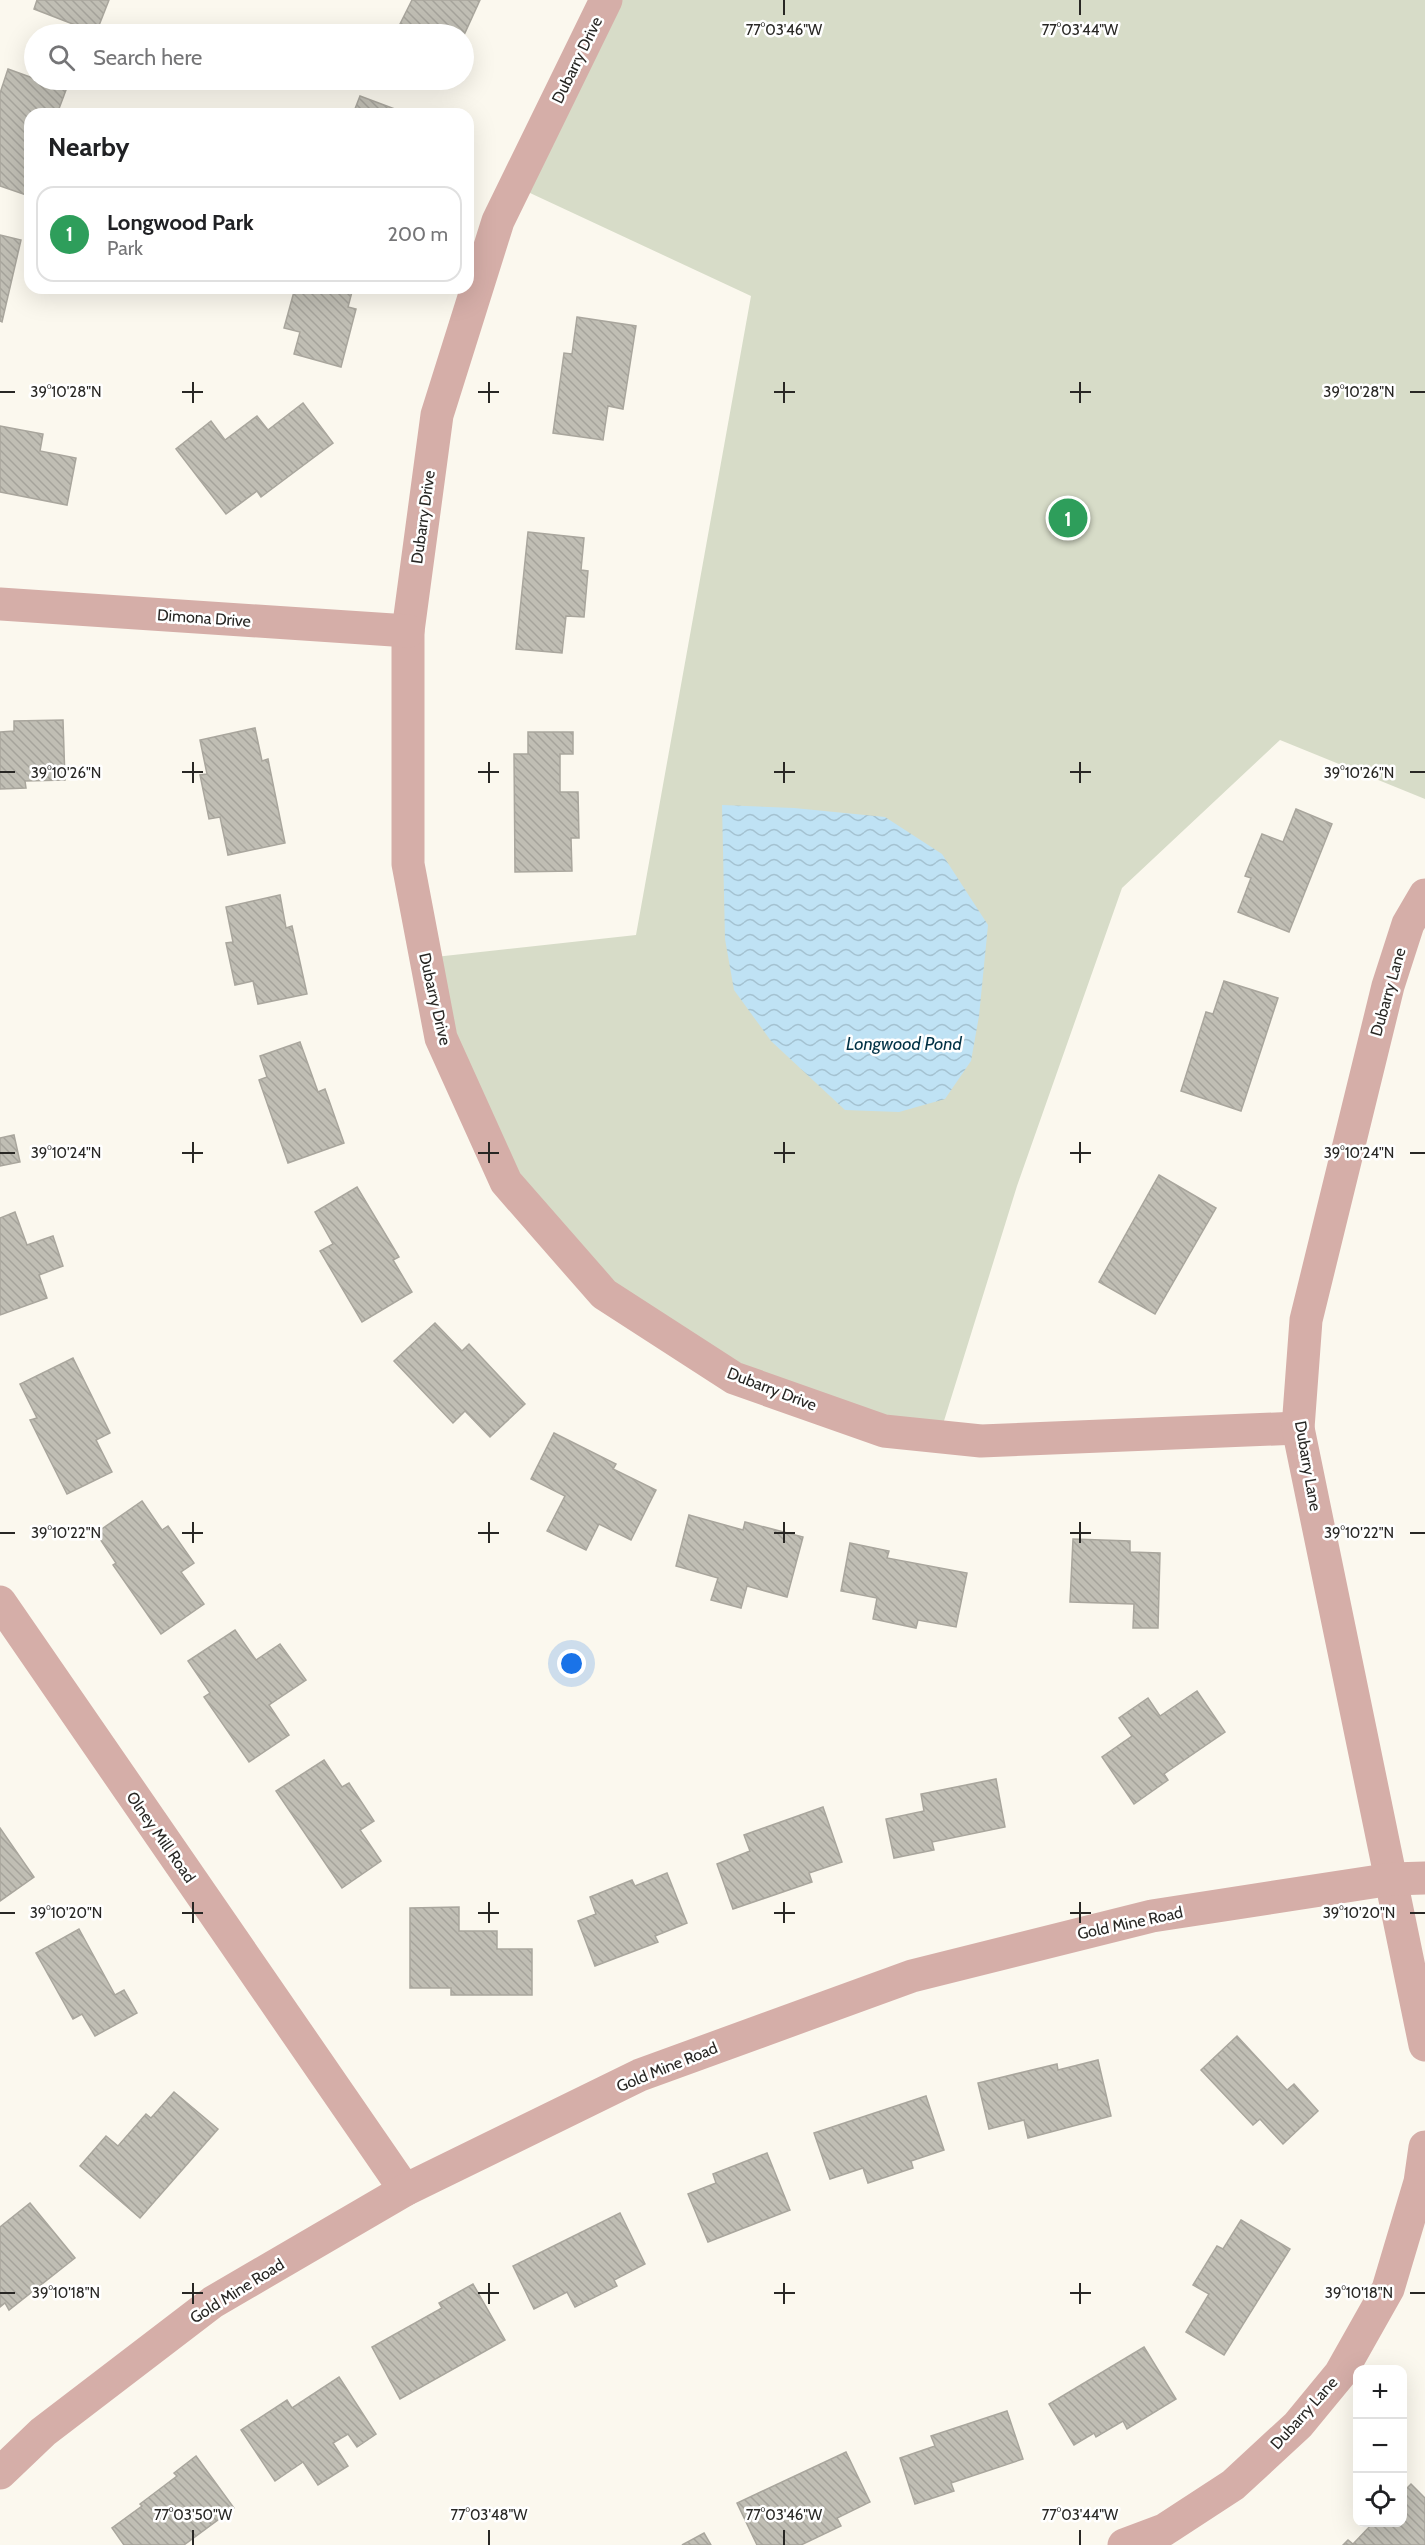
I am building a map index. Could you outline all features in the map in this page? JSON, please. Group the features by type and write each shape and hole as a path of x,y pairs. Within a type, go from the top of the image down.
{"street":[{"name":"Dubarry Drive","path":"606,0 498,221 444,392 437,415 408,631 408,864 441,1038 506,1182 604,1294 734,1378 884,1431 981,1441 1298,1428"},
{"name":"Dimona Drive","path":"0,604 408,631"},
{"name":"Dubarry Lane","path":"1425,895 1408,924 1388,986 1306,1320 1298,1428 1425,2045"},
{"name":"Olney Mill Road","path":"0,1602 405,2190"},
{"name":"Gold Mine Road","path":"0,2473 43,2432 213,2302 405,2190 640,2075 912,1976 1152,1916 1392,1880 1425,1878"},
{"name":"Dubarry Lane","path":"1124,2545 1164,2530 1233,2485 1298,2425 1340,2374 1388,2289 1420,2182 1425,2147"}],"green space":[{"path":"606,0 1425,0 1425,799 1280,740 1122,888 1017,1186 939,1437 734,1378 604,1294 506,1182 426,958 636,935 751,296 515,186"}],"water":[{"name":"Longwood Pond","path":"722,805 794,808 885,817 942,854 988,925 979,1016 971,1061 945,1099 899,1112 845,1110 771,1041 734,990 725,939"}],"building":[{"path":"37,0 109,0 100,24 73,24 34,9"},
{"path":"412,0 480,0 469,24 400,24"},
{"path":"8,69 24,75 24,90 66,90 59,108 24,108 24,194 0,186 0,93"},
{"path":"360,96 392,108 355,108"},
{"path":"0,235 21,240 2,322 0,321"},
{"path":"293,294 351,294 348,307 356,309 341,367 294,354 300,332 284,328"},
{"path":"577,317 636,326 623,409 608,406 603,440 553,433 564,353 572,354"},
{"path":"303,403 333,443 261,497 257,491 226,514 176,449 211,421 225,440 257,416 268,430"},
{"path":"0,426 43,434 40,451 76,458 67,505 0,492"},
{"path":"528,532 584,538 581,570 588,571 584,617 566,616 562,653 516,649"},
{"path":"63,720 65,780 25,781 26,788 0,789 0,732 14,731 14,721"},
{"path":"255,728 262,761 268,759 285,843 228,855 220,817 209,819 200,775 207,774 200,740"},
{"path":"528,732 573,732 573,754 560,754 560,792 578,792 579,838 571,838 572,871 515,872 514,754 528,754"},
{"path":"1296,809 1332,824 1289,932 1238,912 1251,878 1245,876 1262,834 1283,842"},
{"path":"280,895 286,928 292,926 307,994 258,1004 253,981 235,985 226,943 233,942 226,907"},
{"path":"1224,981 1278,998 1241,1111 1181,1091 1206,1012 1213,1014"},
{"path":"300,1042 318,1092 325,1089 344,1143 288,1163 259,1080 267,1077 260,1056"},
{"path":"14,1135 20,1162 0,1166 0,1138"},
{"path":"1159,1175 1216,1208 1155,1314 1099,1282"},
{"path":"357,1187 399,1257 393,1260 412,1292 362,1322 320,1251 333,1244 315,1212"},
{"path":"15,1212 27,1245 53,1236 63,1266 39,1275 47,1298 0,1315 0,1218"},
{"path":"435,1323 462,1351 469,1344 525,1404 490,1437 465,1411 453,1423 394,1361"},
{"path":"73,1358 110,1433 96,1440 112,1472 67,1494 30,1420 37,1418 20,1384"},
{"path":"554,1433 616,1464 613,1469 656,1490 631,1540 599,1524 586,1550 547,1531 565,1496 531,1479"},
{"path":"142,1501 162,1530 168,1526 194,1563 181,1572 204,1604 161,1634 113,1565 116,1563 96,1533"},
{"path":"689,1515 743,1530 745,1522 803,1537 787,1597 747,1586 741,1608 711,1600 718,1578 676,1566"},
{"path":"1073,1539 1130,1541 1130,1552 1160,1553 1158,1628 1133,1628 1134,1604 1070,1602"},
{"path":"850,1543 889,1551 887,1558 967,1573 956,1627 918,1620 916,1628 873,1619 877,1598 841,1591"},
{"path":"235,1630 256,1660 280,1644 306,1680 269,1705 289,1735 249,1762 204,1697 210,1693 188,1661"},
{"path":"1197,1691 1225,1732 1164,1774 1168,1780 1134,1804 1102,1757 1132,1736 1119,1718 1148,1698 1160,1716"},
{"path":"324,1760 342,1787 349,1783 374,1821 360,1830 381,1861 342,1888 276,1791"},
{"path":"996,1779 1005,1827 932,1842 934,1850 894,1858 886,1819 924,1811 921,1794"},
{"path":"823,1807 842,1862 809,1873 812,1882 733,1909 717,1864 750,1851 744,1835"},
{"path":"0,1828 34,1877 0,1901"},
{"path":"667,1873 687,1923 655,1936 658,1942 595,1966 578,1921 596,1914 590,1897 632,1880 635,1886"},
{"path":"459,1907 459,1931 497,1931 497,1949 532,1949 532,1995 451,1995 451,1988 410,1988 410,1908"},
{"path":"79,1929 115,1995 124,1990 137,2013 95,2036 82,2014 73,2019 36,1953"},
{"path":"1237,2036 1287,2090 1294,2084 1318,2111 1283,2144 1260,2119 1253,2125 1201,2070"},
{"path":"1098,2060 1111,2116 1028,2138 1024,2120 989,2129 978,2083 1057,2064 1058,2070"},
{"path":"174,2092 218,2129 140,2218 80,2166 106,2136 118,2146 146,2114 151,2118"},
{"path":"926,2096 944,2150 911,2161 913,2168 868,2183 863,2168 830,2179 814,2133"},
{"path":"767,2153 790,2210 708,2242 688,2194 716,2183 713,2174"},
{"path":"30,2203 75,2258 9,2310 5,2303 0,2307 0,2227"},
{"path":"620,2213 645,2264 614,2280 617,2286 575,2307 567,2292 534,2309 513,2266"},
{"path":"1241,2220 1290,2249 1224,2355 1186,2332 1209,2294 1193,2285 1217,2246 1223,2249"},
{"path":"473,2284 505,2340 400,2399 372,2347 442,2308 439,2303"},
{"path":"1144,2347 1176,2399 1127,2429 1123,2421 1096,2437 1094,2433 1074,2445 1049,2404"},
{"path":"339,2377 376,2434 357,2447 348,2434 333,2443 348,2466 318,2485 303,2462 275,2481 241,2430 287,2400 292,2408"},
{"path":"1007,2411 1023,2459 951,2483 954,2491 915,2504 900,2458 935,2446 931,2436"},
{"path":"846,2452 870,2502 837,2518 841,2526 801,2545 757,2545 737,2503"},
{"path":"196,2456 234,2508 184,2545 124,2545 112,2528 177,2476 174,2473"},
{"path":"1411,2484 1425,2498 1425,2545 1343,2545 1348,2540 1353,2544 1369,2527 1407,2527 1407,2488"},
{"path":"704,2533 711,2545 682,2545"}],"place":[{"name":"Longwood Park","path":"1068,518"}]}
